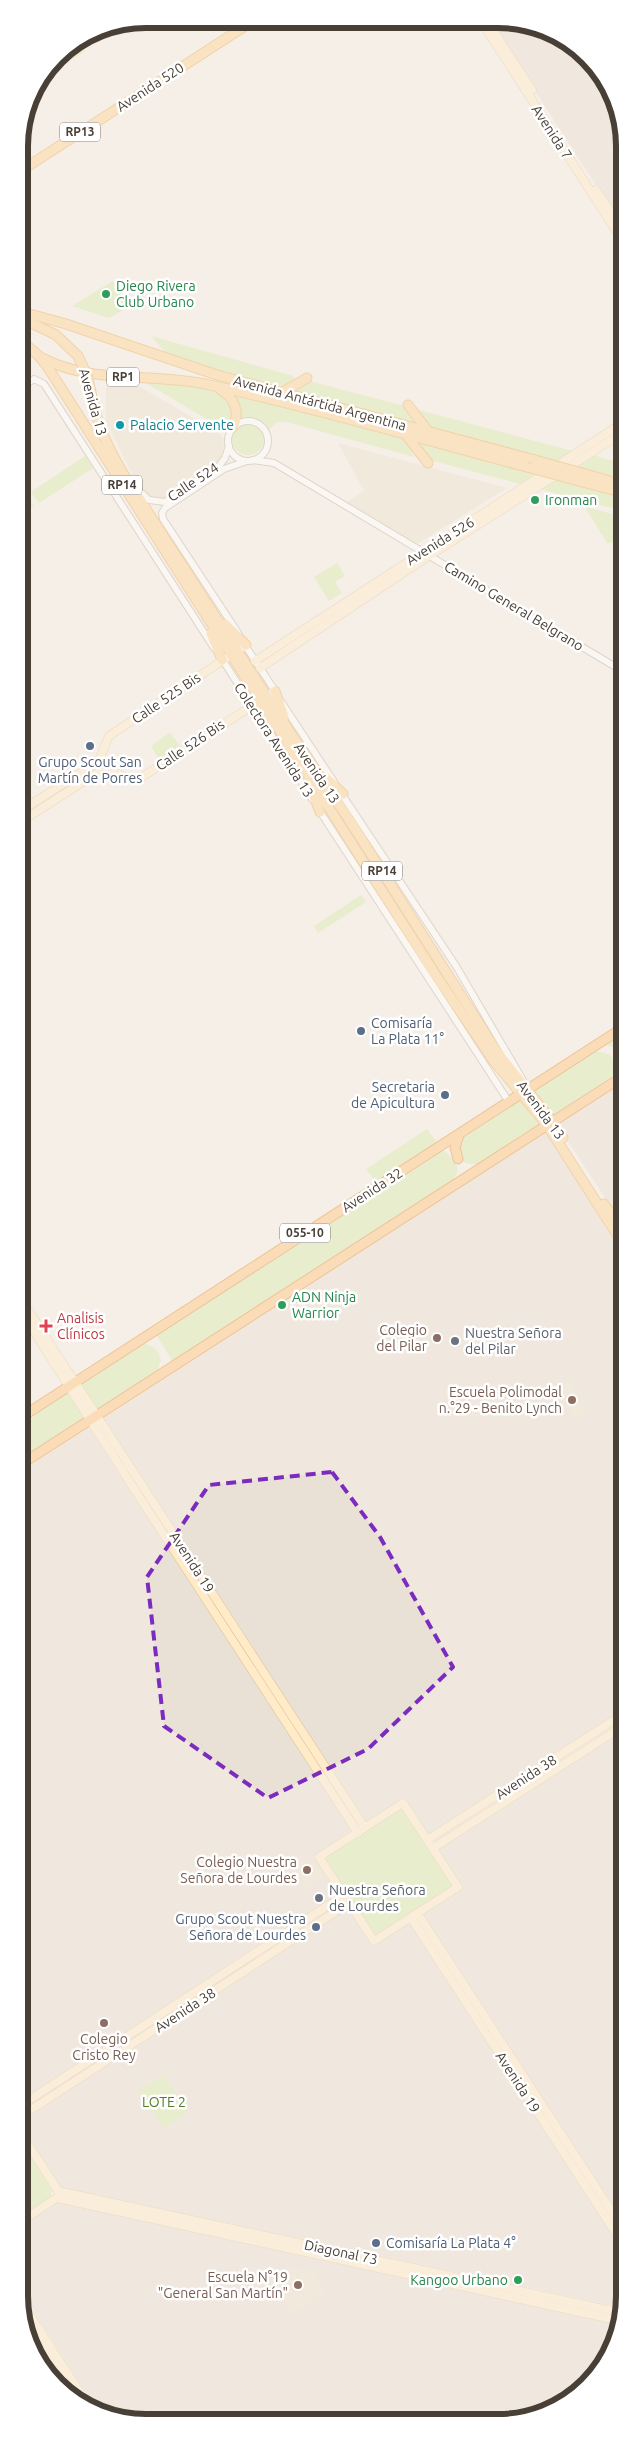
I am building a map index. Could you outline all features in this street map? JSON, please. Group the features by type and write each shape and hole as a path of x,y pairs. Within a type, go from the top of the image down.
{"highway":[{"name":"Avenida 32","path":"28,1413 616,1032"},
{"name":"055-10","path":"29,1459 616,1080"},
{"path":"458,1159 455,1147 459,1135"}],"main road":[{"name":"Avenida 520","path":"28,166 244,28"},
{"name":"Avenida 7","path":"486,28 616,231"},
{"name":"Avenida 7","path":"492,28 616,221"},
{"name":"Avenida Antártida Argentina","path":"28,313 66,324 217,375 535,460 616,490"},
{"name":"Avenida 13","path":"28,321 56,335 78,356 88,375 98,423 107,446 207,612"},
{"name":"Avenida 13","path":"28,347 39,356 207,612"},
{"name":"Avenida Antártida Argentina","path":"39,356 54,364 96,375 210,384 526,467 616,484"},
{"path":"283,392 307,378"},
{"path":"210,384 225,392 234,403 236,419 233,427"},
{"path":"408,405 428,431"},
{"name":"Avenida 526","path":"258,665 616,427"},
{"path":"405,435 428,463"},
{"name":"Avenida 526","path":"426,554 616,437"},
{"path":"207,612 287,735"},
{"path":"207,612 234,653"},
{"name":"Calle 525 Bis","path":"28,806 98,761 109,736 234,653"},
{"path":"263,698 287,735"},
{"name":"Calle 526 Bis","path":"28,817 103,769 110,769 137,780 263,698"},
{"name":"Avenida 13","path":"287,735 308,769 350,821 497,1052 524,1092 550,1123 616,1222"},
{"path":"308,769 342,794"},
{"path":"308,769 320,812"},
{"name":"Avenida 13","path":"550,1123 616,1232"},
{"name":"Avenida 19","path":"28,1310 72,1385"},
{"name":"Avenida 19","path":"28,1320 361,1830"},
{"name":"Avenida 38","path":"427,1840 616,1719"},
{"name":"Avenida 38","path":"433,1848 616,1731"},
{"path":"403,1803 427,1840 458,1887 374,1942 320,1857 403,1803"},
{"name":"Avenida 38","path":"28,2101 344,1895"},
{"name":"Avenida 38","path":"28,2112 349,1903"},
{"name":"Avenida 19","path":"414,1916 616,2219"},
{"name":"Avenida 19","path":"414,1916 616,2233"},
{"path":"28,2145 59,2195 28,2216"},
{"name":"Diagonal 73","path":"59,2195 615,2311"},
{"name":"Diagonal 73","path":"59,2195 613,2319"},
{"path":"30,2315 81,2394"},
{"path":"34,2332 66,2382"}],"street":[{"name":"Colectora Avenida 13","path":"28,383 34,379 44,384 234,653 258,665 263,698 320,812 509,1102"},
{"path":"233,427 246,421 261,425 268,438 267,447 274,463"},
{"name":"RP1","path":"229,446 228,438 233,427"},
{"path":"229,446 236,456 250,460 259,457 267,447"},
{"name":"Calle 524","path":"126,478 149,500 165,502 219,466 225,458 229,446"},
{"name":"Calle 524","path":"162,513 165,508 224,469 250,460"},
{"name":"Camino General Belgrano","path":"250,460 274,463 616,667"},
{"name":"Colectora Avenida 13","path":"162,513 163,519 234,653"},
{"name":"Colectora Avenida 13","path":"263,698 342,794 456,966 521,1075 524,1092"}],"highlighted area":[{"path":"332,1472 380,1537 453,1667 368,1749 268,1798 164,1726 147,1577 209,1485"}],"shaded area":[{"path":"495,28 522,30 558,43 587,68 601,86 608,100 615,130 616,217"},
{"path":"106,382 135,384 219,433 224,440 223,456 217,463 163,499 145,494 134,478 106,421"},
{"path":"338,443 507,488 417,544 347,502 364,491"},
{"path":"616,1085 616,1214 556,1123"},
{"path":"545,1132 616,1239 616,1716 428,1836 405,1800 365,1823 102,1419"},
{"name":"Escuela Polimodal n.°29 - Benito Lynch","path":"568,1382 587,1412 575,1419 557,1389"},
{"path":"89,1427 352,1830 318,1853 317,1861 340,1894 28,2099 28,1467"},
{"path":"616,1734 616,2213 422,1914 460,1890 461,1885 437,1850"},
{"name":"Colegio Nuestra Señora de Lourdes","path":"287,1858 315,1864 323,1877 307,1888"},
{"path":"349,1906 373,1943 410,1922 616,2239 616,2306 61,2188 28,2137 28,2115"},
{"path":"56,2202 613,2321 608,2341 597,2361 582,2379 564,2394 551,2401 522,2411 499,2414 145,2414 122,2411 91,2401 29,2304 28,2220"},
{"name":"Escuela N°19 \"General San Martín\"","path":"288,2267 313,2272 326,2291 293,2313 270,2279"},
{"path":"35,2339 60,2377 43,2355"}],"green space":[{"path":"82,46 85,51 72,60 69,56"},
{"name":"Diego Rivera Club Urbano","path":"113,281 128,307 109,318 72,306"},
{"path":"151,336 293,376 295,382 282,389 169,356"},
{"path":"309,381 408,407 420,426 291,391"},
{"path":"144,382 187,384 201,386 214,391 225,398 231,409 231,424 224,429"},
{"path":"227,391 405,439 414,457 287,422 277,422 269,430 255,418 238,419"},
{"path":"415,409 576,452 558,463 429,428"},
{"path":"248,423 254,424 259,428 263,433 263,445 259,450 254,454 248,455 242,454 237,450 233,445 232,439 233,433 237,428 242,424"},
{"path":"411,440 541,474 524,485 422,458"},
{"path":"592,455 616,462 616,479 573,467"},
{"path":"85,456 93,468 39,503 31,492"},
{"path":"556,478 616,494 616,509 539,489"},
{"path":"28,497 34,506 28,510"},
{"path":"585,507 616,515 616,540 607,543"},
{"path":"616,547 616,557 612,551"},
{"path":"337,563 345,576 335,582 342,593 329,601 314,577"},
{"path":"170,732 180,746 159,760 151,746"},
{"path":"361,895 366,902 318,933 314,926"},
{"path":"616,1035 616,1049 603,1044"},
{"path":"594,1050 610,1055 615,1064 615,1074 553,1116 534,1090"},
{"path":"519,1098 541,1124 480,1165 465,1163 457,1154 461,1137"},
{"path":"427,1129 438,1144 377,1183 366,1169"},
{"path":"441,1148 455,1161 458,1171 453,1180 173,1362 156,1334"},
{"path":"144,1344 155,1349 160,1357 161,1360 156,1373 98,1410 80,1382 137,1345"},
{"path":"69,1390 87,1418 28,1455 28,1416"},
{"path":"400,1809 404,1810 452,1884 451,1888 378,1936 374,1935 325,1860 327,1856"},
{"name":"LOTE 2","path":"163,2075 188,2112 164,2128 139,2091"},
{"path":"28,2151 53,2192 51,2192 52,2197 28,2214"}],"place":[{"name":"Diego Rivera Club Urbano","path":"106,294"},
{"name":"Palacio Servente","path":"120,425"},
{"name":"Ironman","path":"535,500"},
{"name":"Grupo Scout San Martín de Porres","path":"90,746"},
{"name":"Comisaría La Plata 11°","path":"361,1031"},
{"name":"Secretaria de Apicultura","path":"445,1095"},
{"name":"ADN Ninja Warrior","path":"282,1305"},
{"name":"Analisis Clínicos","path":"46,1326"},
{"name":"Colegio del Pilar","path":"437,1338"},
{"name":"Nuestra Señora del Pilar","path":"455,1341"},
{"name":"Escuela Polimodal n.°29 - Benito Lynch","path":"572,1400"},
{"name":"Colegio Nuestra Señora de Lourdes","path":"307,1870"},
{"name":"Nuestra Señora de Lourdes","path":"319,1898"},
{"name":"Grupo Scout Nuestra Señora de Lourdes","path":"316,1927"},
{"name":"Colegio Cristo Rey","path":"104,2023"},
{"name":"Comisaría La Plata 4°","path":"376,2243"},
{"name":"Kangoo Urbano","path":"518,2280"},
{"name":"Escuela N°19 \"General San Martín\"","path":"298,2285"}]}
